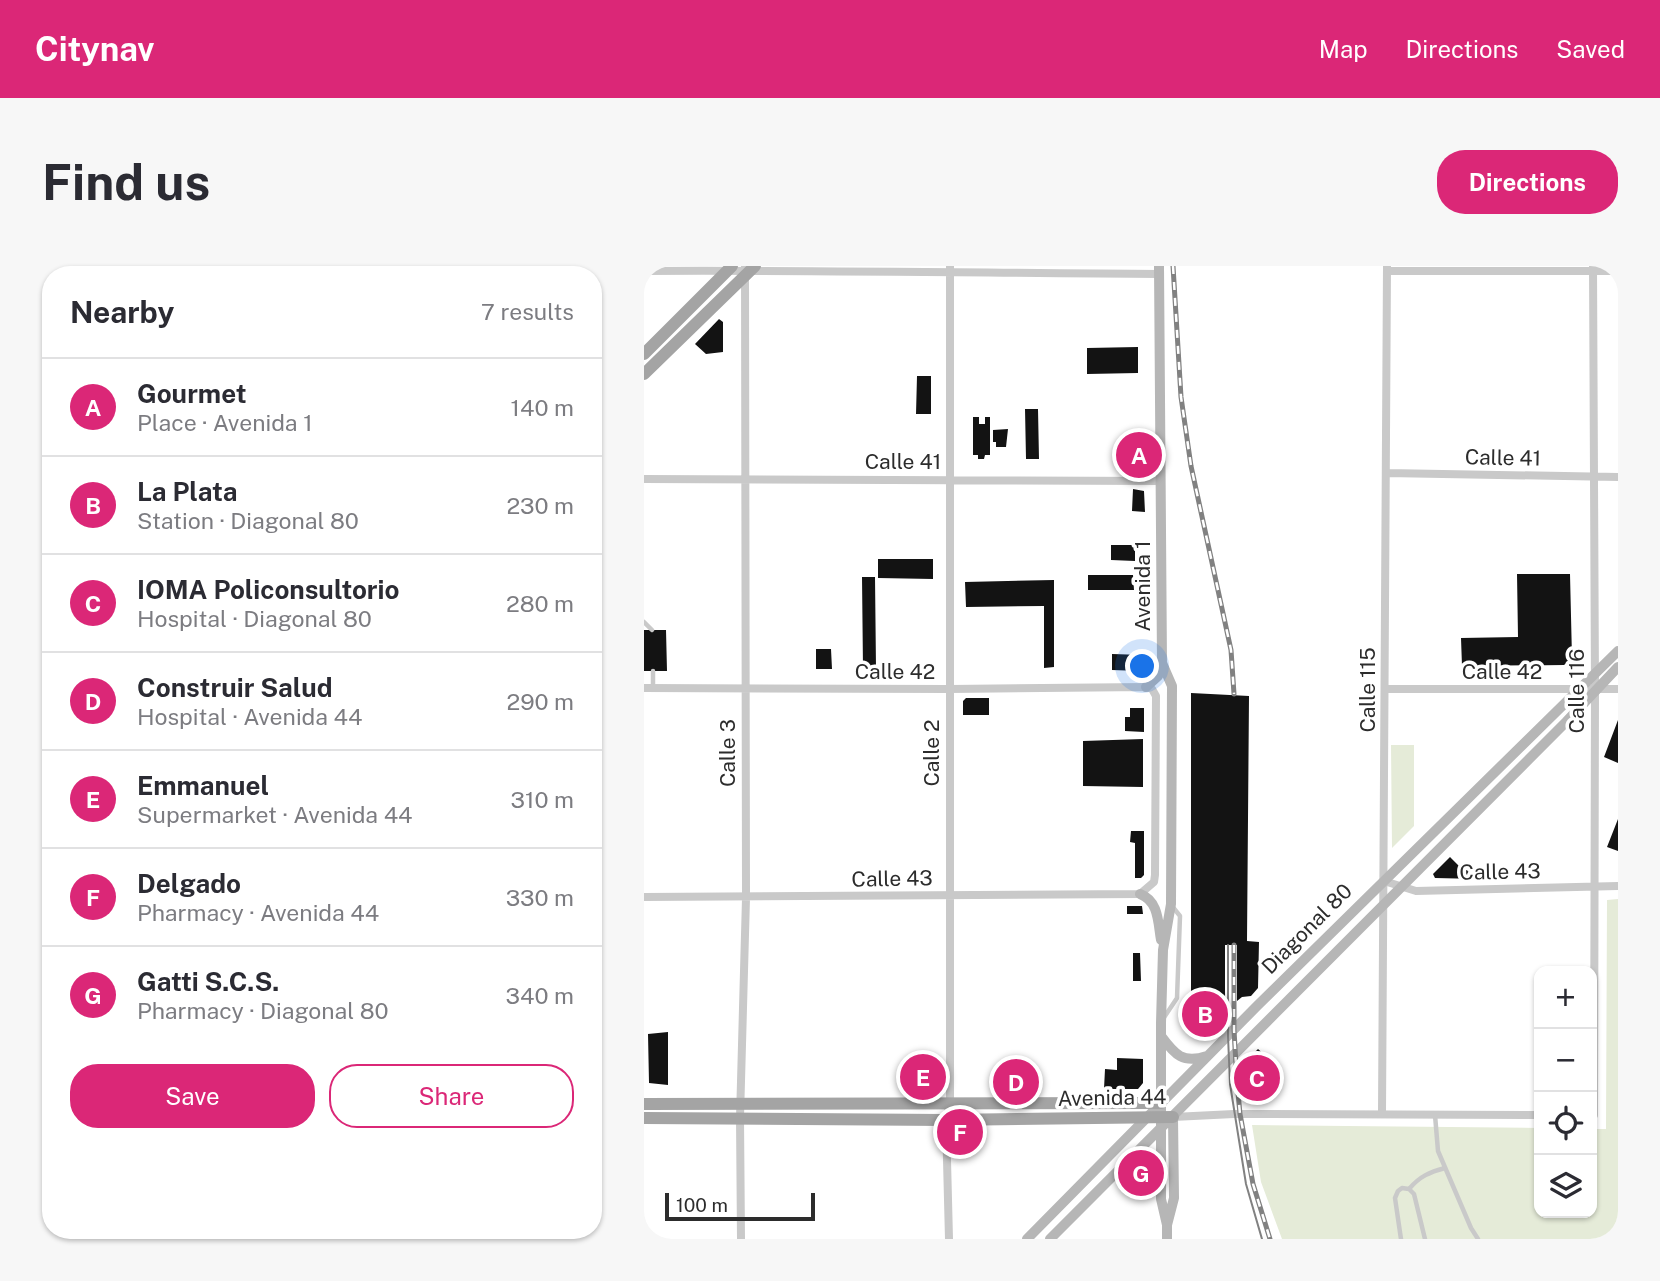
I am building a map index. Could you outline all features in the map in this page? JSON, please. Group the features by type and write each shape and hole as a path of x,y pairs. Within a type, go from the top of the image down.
{"main road":[{"path":"644,354 743,269"},
{"path":"644,374 743,269"},
{"name":"Avenida 1","path":"1159,270 1162,663 1172,686 1171,904 1163,950 1161,1023 1161,1103 1174,1198 1167,1225"},
{"name":"Diagonal 80","path":"1027,1239 1208,1055 1618,651"},
{"path":"1146,687 1156,678 1162,663"},
{"name":"Diagonal 80","path":"1050,1239 1618,667"},
{"path":"1140,894 1149,898 1154,906 1163,950"},
{"path":"1161,1036 1184,1058 1195,1059 1208,1055"},
{"name":"Avenida 44","path":"644,1104 1161,1103"},
{"name":"Avenida 44","path":"644,1118 1148,1118 1165,1121"},
{"name":"Avenida 1","path":"1165,1121 1161,1199 1167,1239"}],"street":[{"name":"Calle 3","path":"741,1239 740,1118 746,898 743,269"},
{"path":"1387,269 1618,271"},
{"name":"Calle 115","path":"1382,1114 1387,269"},
{"name":"Calle 116","path":"1593,269 1593,1092"},
{"name":"Calle 2","path":"949,1239 946,1120 950,1104 950,270"},
{"path":"644,271 1159,270"},
{"name":"Calle 41","path":"1387,473 1618,477"},
{"name":"Calle 41","path":"644,479 1161,481"},
{"path":"1140,894 1154,882 1155,875 1156,696 1153,689 1146,687"},
{"name":"Calle 42","path":"648,688 1146,687"},
{"name":"Calle 42","path":"1385,689 1618,690"},
{"name":"Calle 43","path":"1384,881 1416,891 1618,887"},
{"name":"Calle 43","path":"644,897 1140,894"},
{"name":"Avenida 44","path":"1165,1121 1234,1114 1534,1115"}],"lane":[{"path":"644,622 652,630"},
{"path":"644,675 653,673 648,688"},
{"name":"Avenida 1","path":"1161,1023 1177,998 1180,916 1171,904"},
{"path":"1435,1114 1438,1151 1478,1239"},
{"path":"1409,1189 1430,1171 1445,1168"},
{"path":"1401,1239 1395,1198 1402,1188 1409,1189 1414,1194 1425,1239"}],"green space":[{"path":"1391,745 1414,745 1414,826 1392,848"},
{"path":"1618,899 1618,1239 1282,1239 1261,1182 1252,1125 1534,1128 1534,1218 1597,1218 1597,1129 1606,1129 1607,900"}],"building":[{"path":"719,319 723,322 723,352 706,354 695,344"},
{"path":"1138,347 1138,373 1087,374 1087,348"},
{"path":"917,376 931,376 931,414 916,414"},
{"path":"1025,409 1038,409 1039,459 1026,459"},
{"path":"973,417 979,417 979,424 985,424 985,417 990,417 990,455 985,455 984,459 973,455"},
{"path":"1008,429 1006,447 996,447 993,430"},
{"path":"1131,450 1147,450 1146,459 1142,462 1131,462"},
{"path":"1133,489 1144,491 1145,512 1132,511"},
{"path":"1111,545 1135,545 1135,561 1111,560"},
{"path":"878,559 933,559 933,579 878,578"},
{"path":"1517,574 1570,574 1572,658 1564,665 1462,666 1461,638 1518,637"},
{"path":"1088,575 1133,575 1134,590 1088,590"},
{"path":"862,577 875,577 876,669 863,669"},
{"path":"1054,580 1054,667 1044,668 1044,606 966,607 965,582"},
{"path":"644,630 666,630 667,671 644,671"},
{"path":"816,649 831,649 832,669 816,669"},
{"path":"1112,654 1143,655 1144,668 1141,671 1112,670"},
{"path":"1191,693 1249,696 1247,941 1259,942 1258,988 1251,996 1237,1001 1237,945 1225,945 1225,1011 1221,1011 1221,1016 1226,1021 1213,1035 1191,1028"},
{"path":"966,698 989,698 989,715 963,715 963,701"},
{"path":"1130,708 1144,708 1144,732 1125,731 1125,717 1130,717"},
{"path":"1618,720 1618,763 1604,757"},
{"path":"1143,739 1143,787 1083,786 1083,741"},
{"path":"1618,819 1618,851 1607,847"},
{"path":"1131,831 1144,831 1144,875 1141,878 1135,878 1135,843 1130,842"},
{"path":"1450,857 1460,867 1458,869 1474,871 1479,875 1479,879 1435,878 1433,874"},
{"path":"1127,906 1142,906 1143,914 1127,914"},
{"path":"1133,953 1140,953 1141,981 1133,981"},
{"path":"668,1032 668,1085 649,1083 648,1034"},
{"path":"1258,1049 1276,1065 1274,1089 1241,1089 1239,1068"},
{"path":"926,1057 927,1078 923,1082 907,1083 906,1058"},
{"path":"1117,1058 1143,1059 1143,1083 1138,1089 1104,1089 1105,1069 1117,1070"}],"tram line":[{"path":"1228,945 1230,1084 1246,1184 1262,1239"}],"railway":[{"path":"1173,266 1181,397 1191,466 1231,650 1234,694"},
{"path":"1234,945 1234,1030 1240,1114 1253,1184 1270,1239"}],"place":[{"name":"Gourmet","path":"1139,455"},
{"name":"La Plata","path":"1205,1014"},
{"name":"Emmanuel","path":"923,1077"},
{"name":"IOMA Policonsultorio","path":"1257,1078"},
{"name":"Construir Salud","path":"1016,1082"},
{"name":"Delgado","path":"960,1132"},
{"name":"Gatti S.C.S.","path":"1141,1173"}]}
